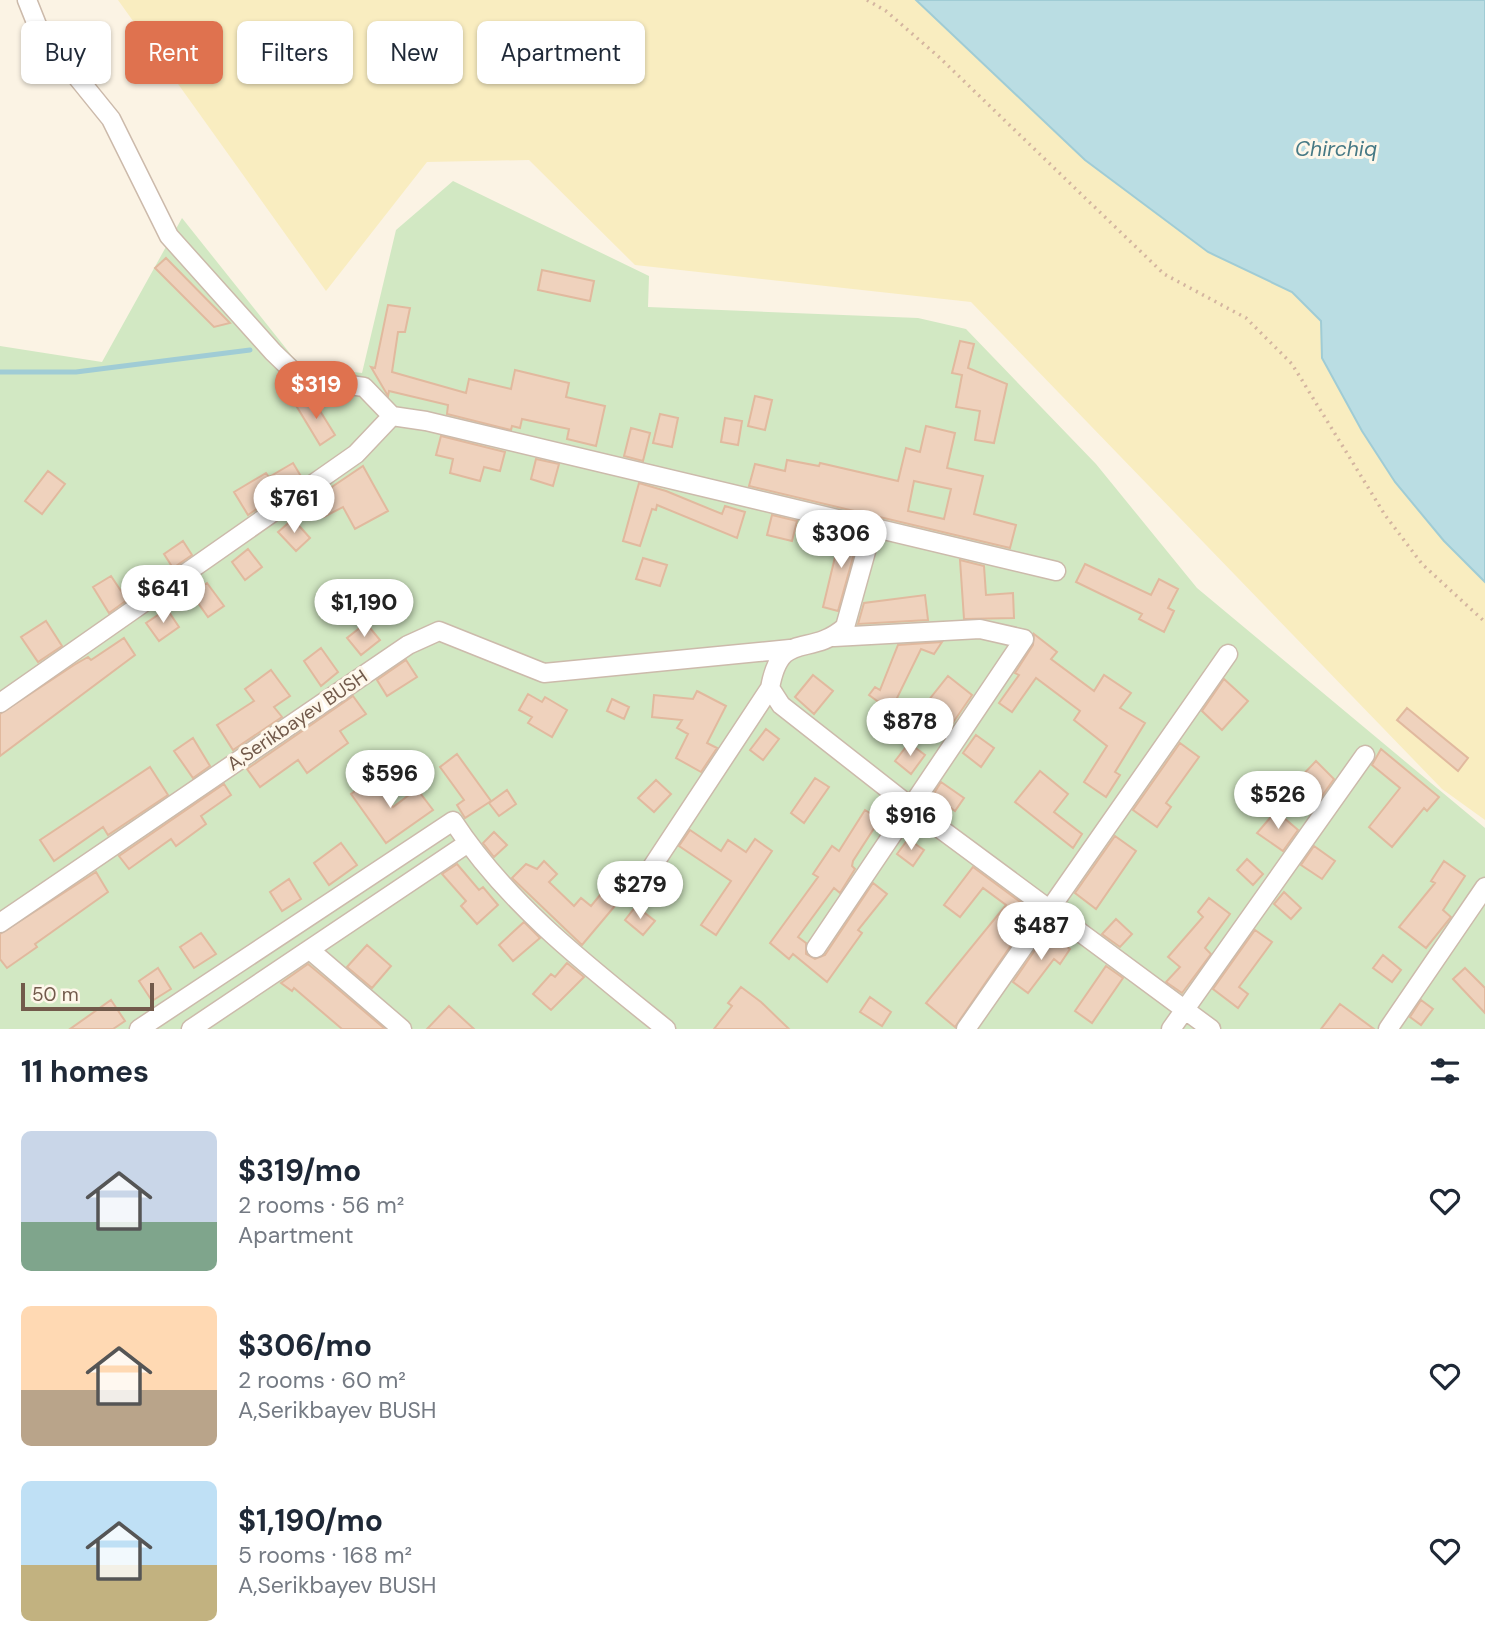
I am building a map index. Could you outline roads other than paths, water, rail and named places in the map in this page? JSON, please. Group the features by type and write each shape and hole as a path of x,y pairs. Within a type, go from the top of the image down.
{"street":[{"path":"27,0 39,30 111,120 169,236 300,378 364,387 392,416 426,421 873,530 1056,571"},
{"path":"0,703 356,454 392,416"},
{"path":"834,637 845,627 873,530"},
{"name":"A,Serikbayev BUSH","path":"0,923 408,645 439,631 544,673 790,649 834,637 980,629 1024,639 911,807"},
{"path":"648,873 771,688 777,660 790,649"},
{"path":"966,1029 1228,654"},
{"path":"771,688 781,705 911,807 1211,1029"},
{"path":"1171,1029 1365,755"},
{"path":"816,948 911,807"},
{"path":"139,1029 453,821 468,843 559,943 666,1029"},
{"path":"191,1029 468,843"},
{"path":"1388,1029 1485,887"},
{"path":"310,950 402,1029"}],"water":[{"name":"Chirchiq","path":"916,0 1485,0 1485,582 1444,541 1395,482 1362,431 1322,358 1321,321 1292,292 1208,252 1085,160"}],"waterway":[{"path":"0,372 76,372 250,350"}]}
